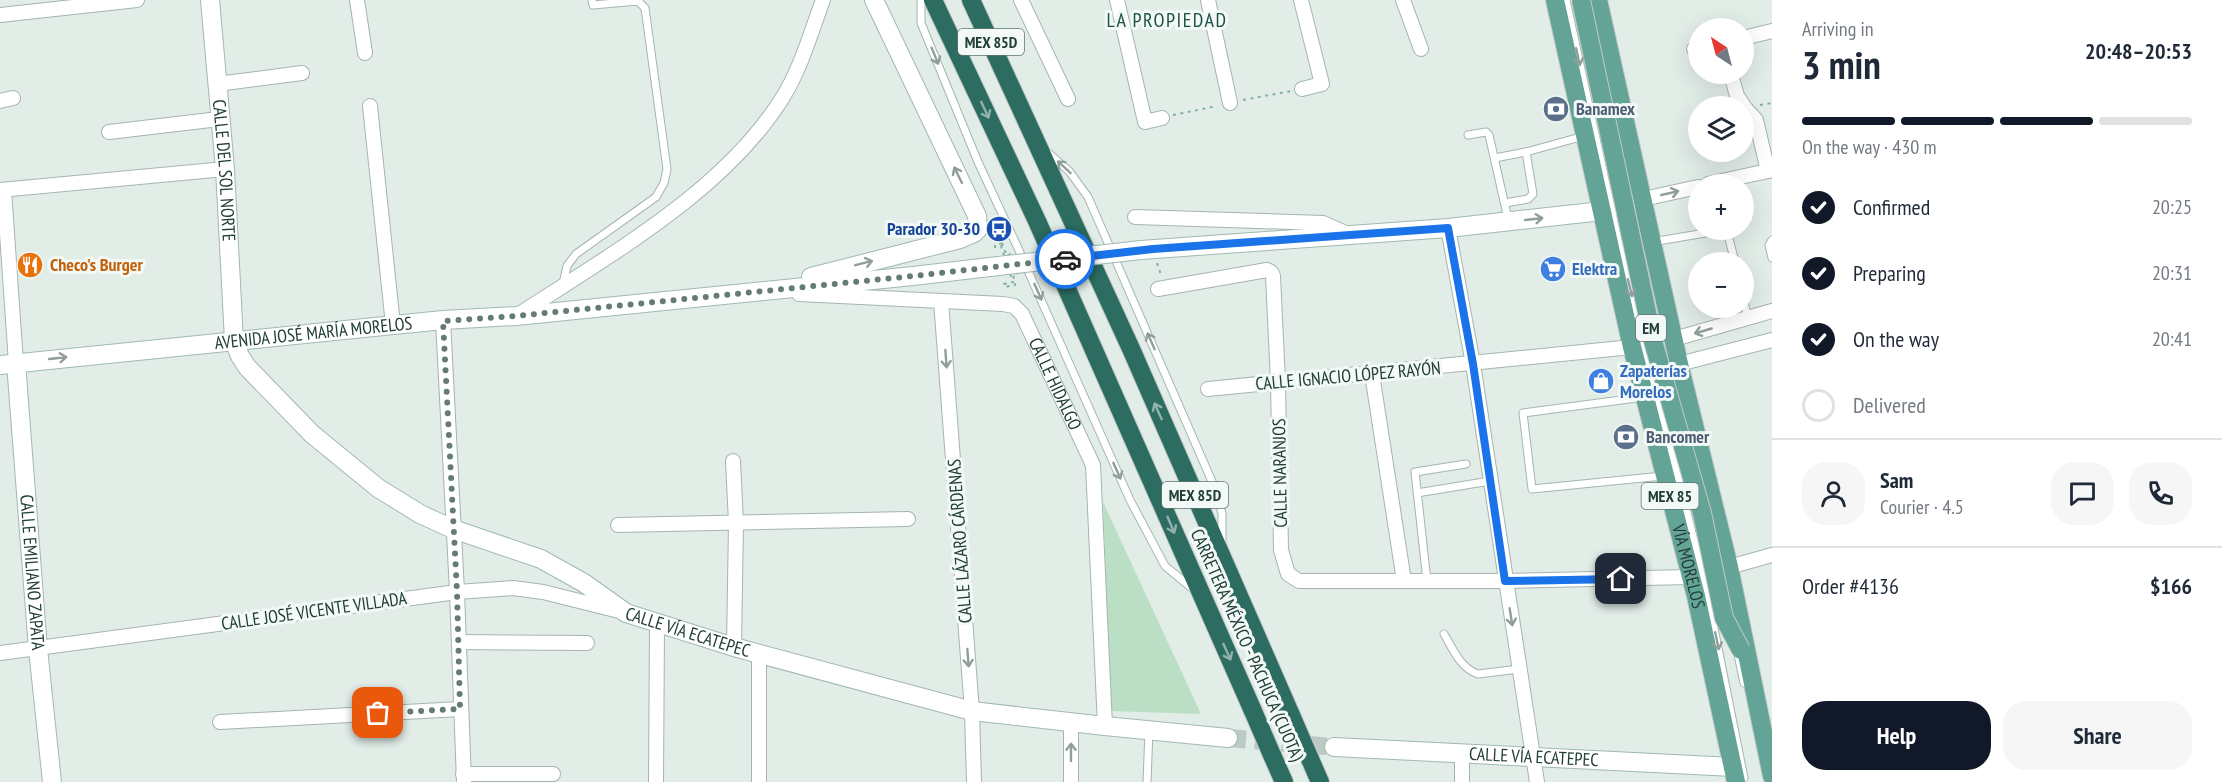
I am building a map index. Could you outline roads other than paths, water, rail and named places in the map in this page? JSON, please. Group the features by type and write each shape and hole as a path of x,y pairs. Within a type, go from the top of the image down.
{"highway":[{"name":"CARRETERA MÉXICO - PACHUCA (CUOTA)","path":"933,0 1037,221 1284,782"},
{"name":"CARRETERA MÉXICO - PACHUCA (CUOTA)","path":"971,0 1040,146 1320,782"}],"main road":[{"name":"CALLE DEL SOL NORTE","path":"210,0 225,169 234,340"},
{"path":"760,290 960,239 978,229 977,216 874,0"},
{"name":"VÍA MORELOS","path":"1556,0 1585,136 1606,210 1632,347 1691,577 1734,774"},
{"name":"EM","path":"1581,0 1653,340 1702,513 1724,618 1744,656"},
{"name":"VÍA MORELOS","path":"1598,0 1639,200 1652,242 1728,567 1744,656 1770,774"},
{"name":"AVENIDA JOSÉ MARÍA MORELOS","path":"8,364 234,340 516,316 760,290 1010,269 1147,250 1509,222 1606,210 1639,200"},
{"name":"CALLE VÍA ECATEPEC","path":"234,340 247,367 312,434 378,488 420,514 453,529 541,559 584,584 626,613 759,654 972,711 1228,738"},
{"name":"CALLE EMILIANO ZAPATA","path":"8,364 52,782"},
{"name":"CALLE VÍA ECATEPEC","path":"1334,747 1534,758 1734,774"}],"street":[{"path":"0,15 136,0"},
{"path":"357,0 365,53"},
{"path":"516,316 681,207 746,146 783,98 793,79 823,0"},
{"path":"1021,0 1068,99"},
{"path":"1117,0 1144,122 1162,118"},
{"path":"1208,0 1230,103"},
{"path":"1301,0 1322,84 1302,89"},
{"path":"1403,0 1422,49"},
{"path":"1754,35 1772,31"},
{"path":"217,84 302,73"},
{"path":"1734,84 1737,96 1756,120 1770,170 1752,174"},
{"path":"370,106 393,325"},
{"path":"109,132 219,118"},
{"path":"8,364 2,190 225,169"},
{"name":"AVENIDA JOSÉ MARÍA MORELOS","path":"1639,200 1688,189"},
{"path":"1135,217 1323,223 1337,227 1350,235"},
{"path":"1448,228 1473,364 1537,782"},
{"name":"CALLE NARANJOS","path":"1161,288 1267,270 1271,272 1278,382 1281,550 1288,574 1299,581 1404,581"},
{"name":"CALLE HIDALGO","path":"760,290 1003,304 1014,306 1022,314 1093,465 1105,726"},
{"name":"CALLE LÁZARO CÁRDENAS","path":"941,301 972,711 974,782"},
{"path":"1754,316 1772,311"},
{"path":"1674,339 1748,318"},
{"path":"443,321 464,778 553,774"},
{"path":"1679,364 1772,340"},
{"name":"CALLE IGNACIO LÓPEZ RAYÓN","path":"1208,389 1632,347"},
{"path":"1372,374 1404,581 1691,577"},
{"path":"733,461 736,523 734,646"},
{"path":"618,525 908,519"},
{"path":"1728,567 1772,555"},
{"name":"CALLE JOSÉ VICENTE VILLADA","path":"0,653 457,592 513,588 543,592 626,613"},
{"path":"656,782 657,624"},
{"path":"459,642 587,643"},
{"path":"759,654 759,782"},
{"path":"220,722 460,709"},
{"path":"1071,723 1071,782"},
{"path":"1462,754 1462,782"}],"lane":[{"path":"563,286 567,266 576,254 656,197 664,183 667,169 645,8 638,0 593,5 592,0"},
{"path":"921,0 921,23 978,162 1130,500 1165,566 1203,598"},
{"path":"1566,0 1606,210 1706,588 1744,782"},
{"path":"1590,0 1639,200 1650,271"},
{"path":"1468,135 1488,133 1509,222"},
{"path":"1495,158 1585,136"},
{"path":"1505,203 1528,199 1533,194 1526,152"},
{"path":"1652,242 1723,230 1728,235 1732,252"},
{"path":"1772,240 1769,245 1772,258"},
{"path":"1659,315 1716,540 1745,690"},
{"path":"1645,396 1523,413 1532,489 1665,476"},
{"path":"1427,581 1415,472 1466,464"},
{"path":"1417,493 1490,482"},
{"path":"1444,634 1462,665 1473,672 1478,674 1519,669"},
{"path":"1147,782 1149,730"},
{"path":"1755,734 1770,774"}],"tunnel":[{"path":"1228,738 1334,747"}],"place":[{"name":"Banamex","path":"1556,109"},
{"name":"Parador 30-30","path":"999,229"},
{"name":"Checo's Burger","path":"30,265"},
{"name":"Elektra","path":"1553,269"},
{"name":"Zapaterías Morelos","path":"1601,381"},
{"name":"Bancomer","path":"1626,437"}],"district":[{"name":"LA PROPIEDAD","path":"1167,20"}]}
